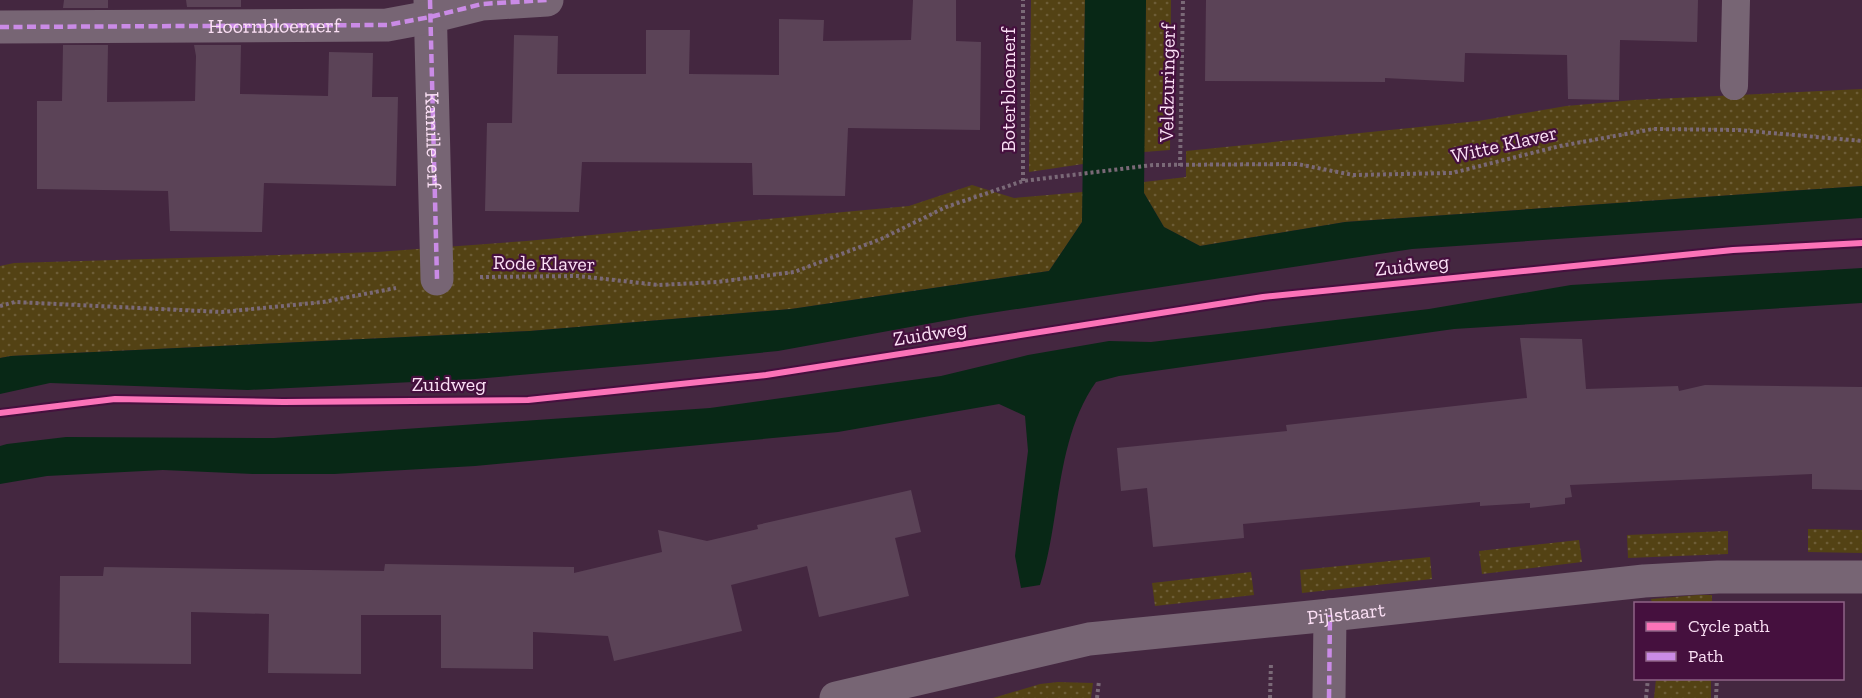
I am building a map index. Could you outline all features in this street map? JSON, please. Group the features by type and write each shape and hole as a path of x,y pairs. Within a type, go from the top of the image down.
{"street":[{"name":"Hoornbloemerf","path":"0,27 387,25 430,9 547,0"},
{"name":"Kamille-erf","path":"430,9 437,279"},
{"name":"Pijlstaart","path":"836,698 1089,639 1683,578 1718,576 1862,577"},
{"path":"1329,698 1330,615"}],"lane":[{"path":"1734,86 1736,0"}],"path":[{"path":"1646,698 1648,680"},
{"path":"1716,698 1717,680"}],"shaded area":[{"path":"1031,0 1085,0 1083,164 1029,172"},
{"path":"1085,0 1146,0 1144,193 1164,227 1200,246 1345,222 1862,186 1862,218 1412,249 971,316 778,351 647,364 475,379 248,390 50,383 0,394 0,358 11,356 530,331 791,309 1049,271 1082,222"},
{"path":"1146,0 1171,0 1170,150 1144,152"},
{"path":"1862,89 1862,186 1345,222 1200,246 1164,227 1144,193 1144,182 1186,177 1186,151 1478,121 1566,106 1634,100"},
{"path":"972,185 1014,198 1083,192 1082,222 1049,271 791,309 530,331 0,358 0,266 14,263 377,252 526,241 909,206"},
{"path":"1862,268 1862,303 1454,329 1119,376 1096,382 1073,429 1066,454 1047,560 1040,585 1021,588 1015,556 1028,451 1025,416 999,404 838,432 475,466 334,474 253,474 163,470 47,476 0,484 0,446 66,437 274,438 710,408 941,376 1028,355 1109,341 1151,342 1429,309 1571,285"},
{"path":"1808,529 1862,530 1862,553 1808,552"},
{"path":"1728,531 1728,554 1628,558 1627,535"},
{"path":"1579,540 1582,562 1482,574 1479,551"},
{"path":"1430,557 1432,579 1302,593 1300,570"},
{"path":"1251,572 1254,595 1155,606 1152,583"},
{"path":"1712,595 1712,602 1652,602 1651,599"},
{"path":"1656,680 1711,680 1711,698 1654,698"},
{"path":"1093,683 1091,698 993,698 1040,684"}],"building":[{"path":"64,0 108,0 108,8 63,8"},
{"path":"186,0 241,0 241,7 187,7"},
{"path":"913,0 956,0 956,41 981,42 980,130 848,128 845,196 753,195 752,163 582,162 579,212 485,211 487,123 512,123 514,35 558,36 557,74 646,74 646,30 690,30 689,74 779,75 779,19 824,20 823,41 911,40"},
{"path":"1206,0 1698,0 1697,42 1620,40 1619,100 1568,99 1567,55 1465,53 1464,82 1385,78 1385,82 1205,81"},
{"path":"63,45 108,45 107,102 195,101 196,56 194,45 241,45 240,94 328,96 329,52 373,53 372,97 398,97 396,186 264,183 262,232 170,231 168,191 37,189 37,101 62,101"},
{"path":"1520,338 1582,339 1586,389 1678,386 1679,391 1705,385 1862,387 1862,490 1812,489 1812,474 1570,485 1572,497 1565,498 1565,504 1530,508 1530,503 1480,506 1480,502 1243,524 1244,538 1153,547 1147,488 1121,491 1117,448 1287,431 1286,425 1527,398"},
{"path":"911,490 921,532 895,538 909,596 819,617 807,566 731,585 742,631 614,661 608,636 533,632 533,669 441,668 441,615 361,615 361,674 268,673 269,614 191,612 191,664 59,663 60,576 103,576 104,567 384,571 385,564 574,567 574,573 662,552 658,530 707,541 758,529 757,525"}],"marked path":[{"path":"430,0 437,279"},
{"path":"0,27 387,25 482,4 547,0"},
{"path":"1329,698 1330,615"}],"cycle path":[{"name":"Zuidweg","path":"0,413 115,399 283,402 528,400 766,375 1263,297 1733,250 1862,243"}]}
